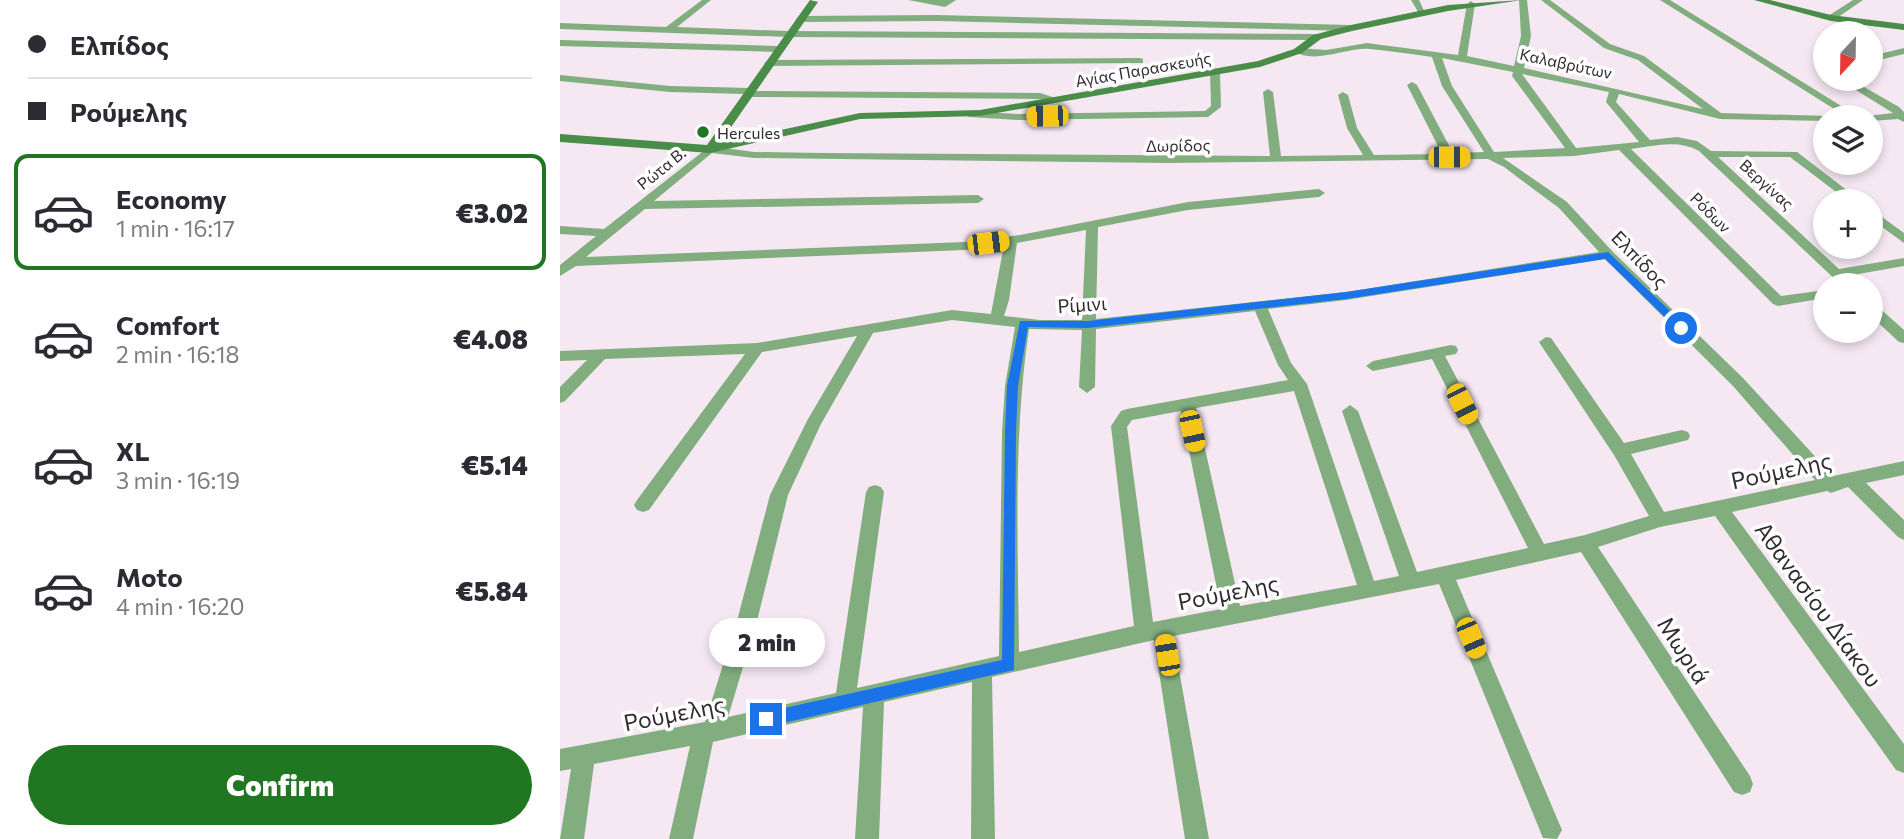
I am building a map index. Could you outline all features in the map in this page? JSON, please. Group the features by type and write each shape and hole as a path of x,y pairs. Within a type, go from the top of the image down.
{"street":[{"path":"668,30 707,0"},
{"path":"912,0 945,4 952,0"},
{"path":"1415,0 1423,13"},
{"name":"Αγίας Παρασκευής","path":"560,138 710,149 860,116 969,114 1260,64 1298,51 1317,37 1351,28 1471,4 1517,0"},
{"path":"1523,0 1525,36 1517,76 1574,153"},
{"path":"1545,0 1607,46 1641,58 1720,116"},
{"path":"1664,0 1835,105"},
{"path":"1759,0 1831,18 1904,27"},
{"path":"1831,18 1859,0"},
{"name":"Ρώτα Β.","path":"560,272 710,149 788,34 816,1"},
{"path":"1462,58 1471,4"},
{"path":"800,19 951,19 1351,28"},
{"path":"560,26 788,34 1317,37"},
{"path":"560,43 778,49"},
{"name":"Καλαβρύτων","path":"1298,51 1334,52 1367,46 1462,58 1520,68 1720,116 1813,118"},
{"path":"1883,56 1904,51"},
{"name":"Ελπίδος","path":"1436,55 1447,86 1492,157 1508,165 1563,205 1608,255 1738,382 1831,486"},
{"path":"769,63 1140,61"},
{"path":"969,114 1019,117 1208,114 1216,107 1215,72"},
{"path":"560,78 670,89 1040,96 1057,100"},
{"path":"1412,85 1449,157"},
{"path":"1615,90 1611,102 1647,144"},
{"path":"1864,91 1895,109 1902,117"},
{"path":"1268,92 1276,159"},
{"path":"1343,95 1352,128 1370,158"},
{"path":"1883,118 1902,117"},
{"name":"Βεργίνας","path":"1647,144 1688,141 1709,154 1839,273"},
{"name":"Δωρίδος","path":"710,149 754,155 955,159 1276,159 1492,157 1574,153 1647,144"},
{"name":"Ρόδων","path":"1622,146 1778,300 1813,296"},
{"path":"1709,154 1793,154 1839,189"},
{"path":"571,262 964,246 1011,240 1188,206 1319,193"},
{"path":"640,205 978,199"},
{"path":"1883,222 1904,239"},
{"path":"1087,387 1092,224"},
{"path":"560,230 605,233"},
{"path":"996,319 1002,300 1011,240"},
{"name":"Ρίμινι","path":"560,356 757,348 952,314 978,314 1023,324 1088,325 1346,296 1608,255"},
{"path":"1839,273 1904,262"},
{"path":"1259,305 1285,365 1299,384 1368,591"},
{"path":"1883,319 1904,338"},
{"path":"1009,665 1010,432 1013,386 1023,324"},
{"path":"681,839 708,732 748,617 779,495 814,423 868,330"},
{"path":"1546,342 1620,450 1660,520"},
{"path":"643,505 757,348"},
{"path":"1373,366 1444,352 1539,552"},
{"path":"560,397 600,356"},
{"path":"1198,839 1154,631 1119,426 1127,415 1299,384"},
{"path":"1187,404 1232,615"},
{"path":"1350,411 1410,582"},
{"path":"1620,450 1682,436"},
{"name":"Ρούμελης","path":"560,760 708,732 1154,631 1410,582 1585,542 1660,520 1831,486 1904,468"},
{"path":"1852,480 1904,532"},
{"path":"845,702 875,492"},
{"name":"Αθανασίου Δίακου","path":"1719,508 1904,762"},
{"name":"Μωριά","path":"1585,542 1742,784"},
{"path":"1444,574 1550,830"},
{"path":"982,672 983,839"},
{"path":"867,839 874,695"},
{"path":"572,839 584,756"}],"place":[{"name":"Hercules","path":"703,132"}],"route":[{"path":"766,719 1009,665 1010,432 1013,386 1023,324 1088,325 1346,296 1608,255 1681,328"}]}
